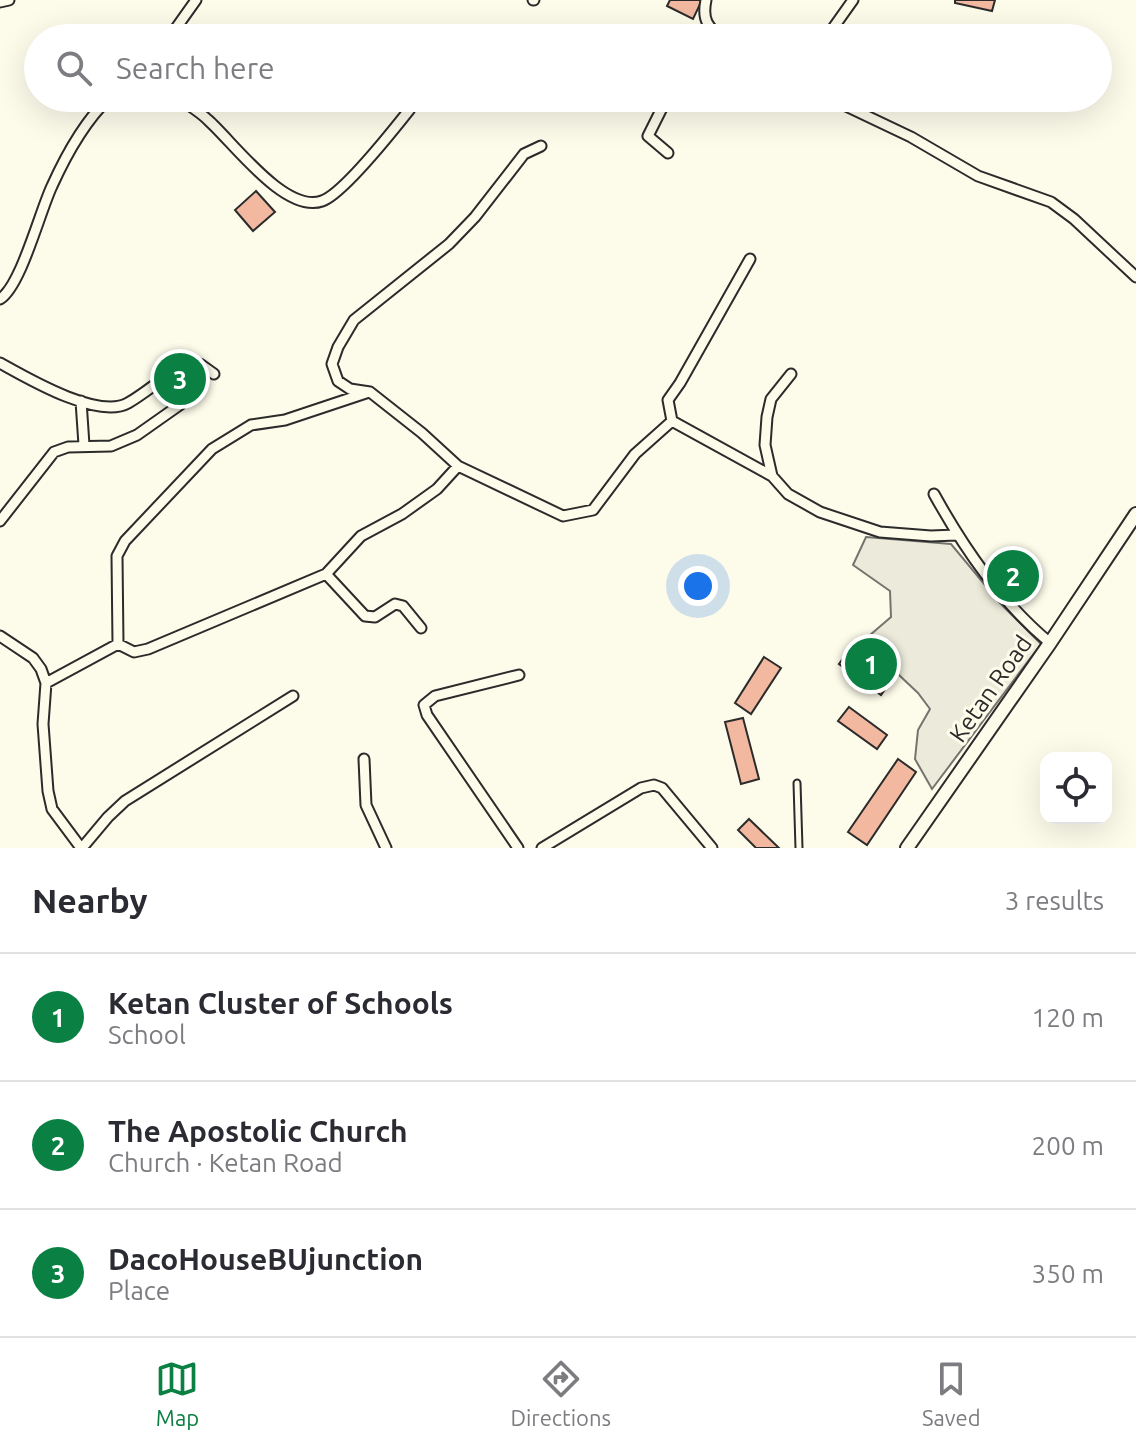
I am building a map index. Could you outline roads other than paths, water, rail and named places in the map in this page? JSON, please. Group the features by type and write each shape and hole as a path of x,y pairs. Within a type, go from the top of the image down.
{"street":[{"path":"0,2 9,0"},
{"path":"179,24 196,0"},
{"path":"706,0 707,24"},
{"path":"836,24 853,0"},
{"path":"0,299 6,295 24,259 52,186 93,112"},
{"path":"198,112 275,187 301,203 323,201 373,155 408,112"},
{"path":"660,112 648,136 668,153"},
{"path":"858,112 911,137 978,176 1051,202 1074,219 1136,277"},
{"path":"541,146 524,154 475,217 449,244 354,320 332,364 338,381 350,389 370,392 458,466 563,516 593,510 635,454 672,421"},
{"path":"672,421 668,400 750,259"},
{"path":"0,363 30,380 81,401 118,407 190,362 200,364 214,374"},
{"path":"772,476 765,445 767,417 771,399 791,374"},
{"path":"118,644 117,556 125,541 212,449 251,425 285,420 370,392"},
{"path":"81,401 84,445"},
{"path":"0,521 54,452 84,445 111,446 137,435 181,404"},
{"path":"672,421 772,476 788,494 820,512 880,532 956,535"},
{"path":"118,644 134,652 148,649 326,574 361,536 402,514 437,489 458,466"},
{"path":"934,494 956,535 999,592 1050,643"},
{"name":"Ketan Road","path":"907,848 1136,514"},
{"path":"326,574 365,616 375,617 395,604 403,606 421,628"},
{"path":"0,636 33,658 41,669 46,683 43,724 52,809 82,848 125,801 293,696"},
{"path":"46,683 118,644"},
{"path":"518,848 427,715 424,705 435,696 519,675"},
{"path":"364,759 366,805 386,848"},
{"path":"542,848 641,788 654,785 662,788 712,848"}],"lane":[{"path":"797,783 799,848"}],"place":[{"name":"DacoHouseBUjunction","path":"180,379"},
{"name":"The Apostolic Church","path":"1013,576"},
{"name":"Ketan Cluster of Schools","path":"871,664"}]}
